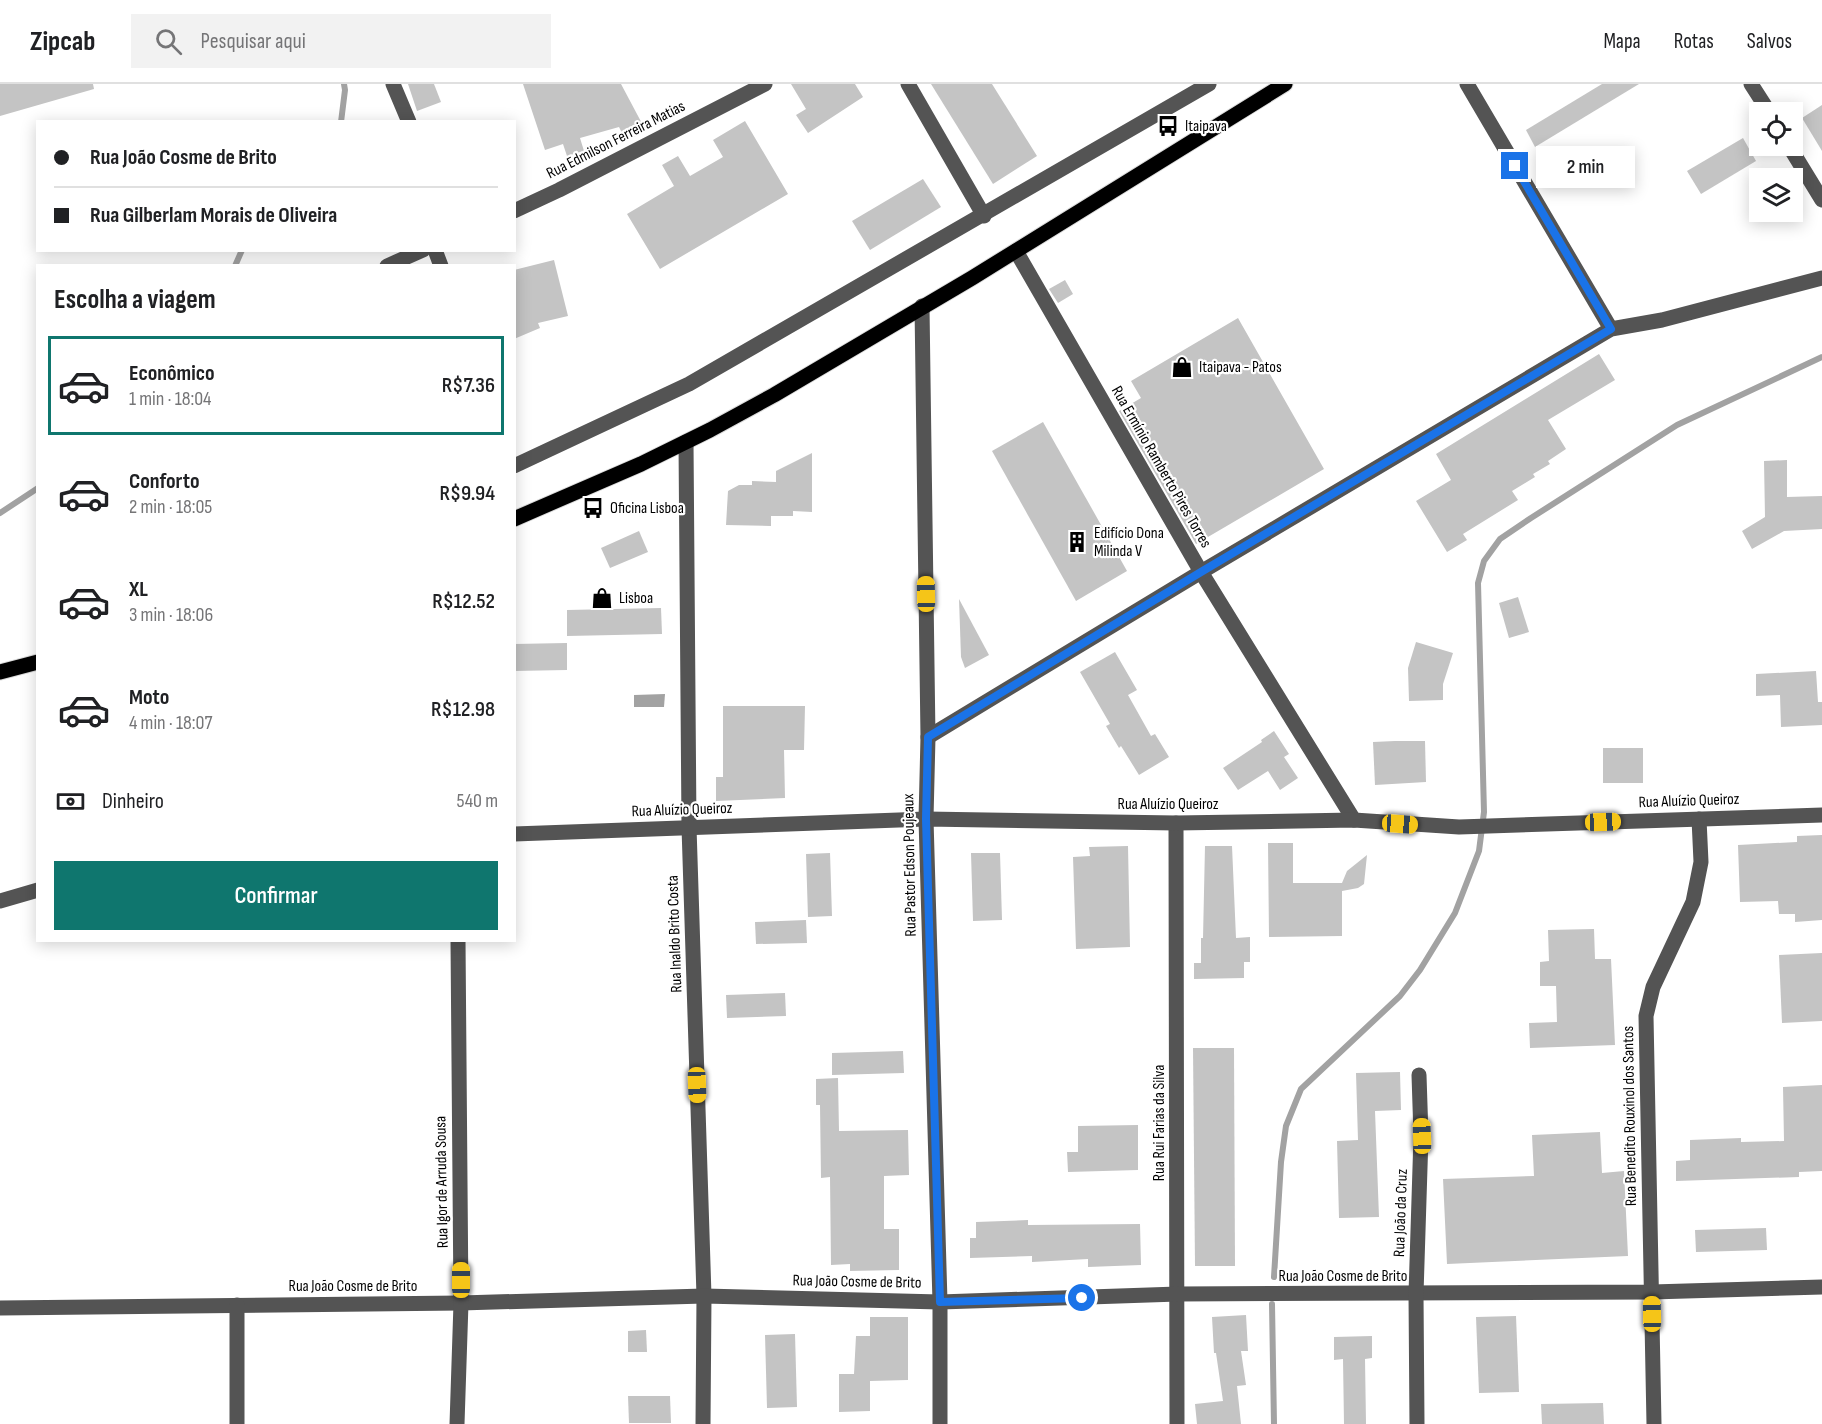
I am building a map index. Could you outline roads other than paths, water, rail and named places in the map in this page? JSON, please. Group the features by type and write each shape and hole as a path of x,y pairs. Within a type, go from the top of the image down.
{"main road":[{"path":"516,518 686,442 774,395 1016,251 1285,84"},
{"path":"0,672 36,663"}],"street":[{"path":"393,84 408,120"},
{"name":"Rua Edmilson Ferreira Matias","path":"516,210 765,84"},
{"path":"908,84 984,216"},
{"path":"516,460 689,384 984,216 1209,84"},
{"path":"1467,84 1611,329"},
{"path":"1751,84 1763,102"},
{"path":"1795,156 1822,200"},
{"name":"Rua Ermínio Ramberto Pires Torres","path":"1016,251 1201,572 1354,820"},
{"path":"392,264 418,252"},
{"path":"928,737 1611,329 1662,320 1822,278"},
{"name":"Rua Pastor Edson Poujeaux","path":"922,306 928,737 926,819 940,1302 940,1424"},
{"name":"Rua Inaldo Brito Costa","path":"686,442 689,827 704,1296 703,1424"},
{"name":"Rua Aluízio Queiroz","path":"516,834 926,819 1176,823 1354,820 1459,827 1822,815"},
{"name":"Rua Benedito Rouxinol dos Santos","path":"1654,1424 1646,1016 1653,987 1693,902 1701,862 1699,819"},
{"name":"Rua Rui Farias da Silva","path":"1176,823 1177,1424"},
{"path":"0,901 36,891"},
{"name":"Rua Igor de Arruda Sousa","path":"457,1424 461,1303 458,942"},
{"name":"Rua João da Cruz","path":"1417,1424 1416,1294 1422,1136 1419,1076"},
{"name":"Rua João Cosme de Brito","path":"0,1308 461,1303 704,1296 940,1302 1178,1294 1652,1292 1822,1287"},
{"path":"237,1305 237,1424"}],"waterway":[{"path":"341,120 344,84"},
{"path":"236,264 241,252"},
{"path":"1274,1277 1281,1162 1286,1126 1301,1089 1400,996 1420,970 1455,913 1479,851 1484,812 1478,583 1484,561 1500,539 1677,425 1822,357"},
{"path":"0,513 36,489"},
{"path":"1272,1304 1274,1424"}],"place":[{"name":"Itaipava","path":"1168,126"},
{"name":"Itaipava - Patos","path":"1182,367"},
{"name":"Oficina Lisboa","path":"593,508"},
{"name":"Edifício Dona Milinda V","path":"1077,542"},
{"name":"Lisboa","path":"602,598"}]}
